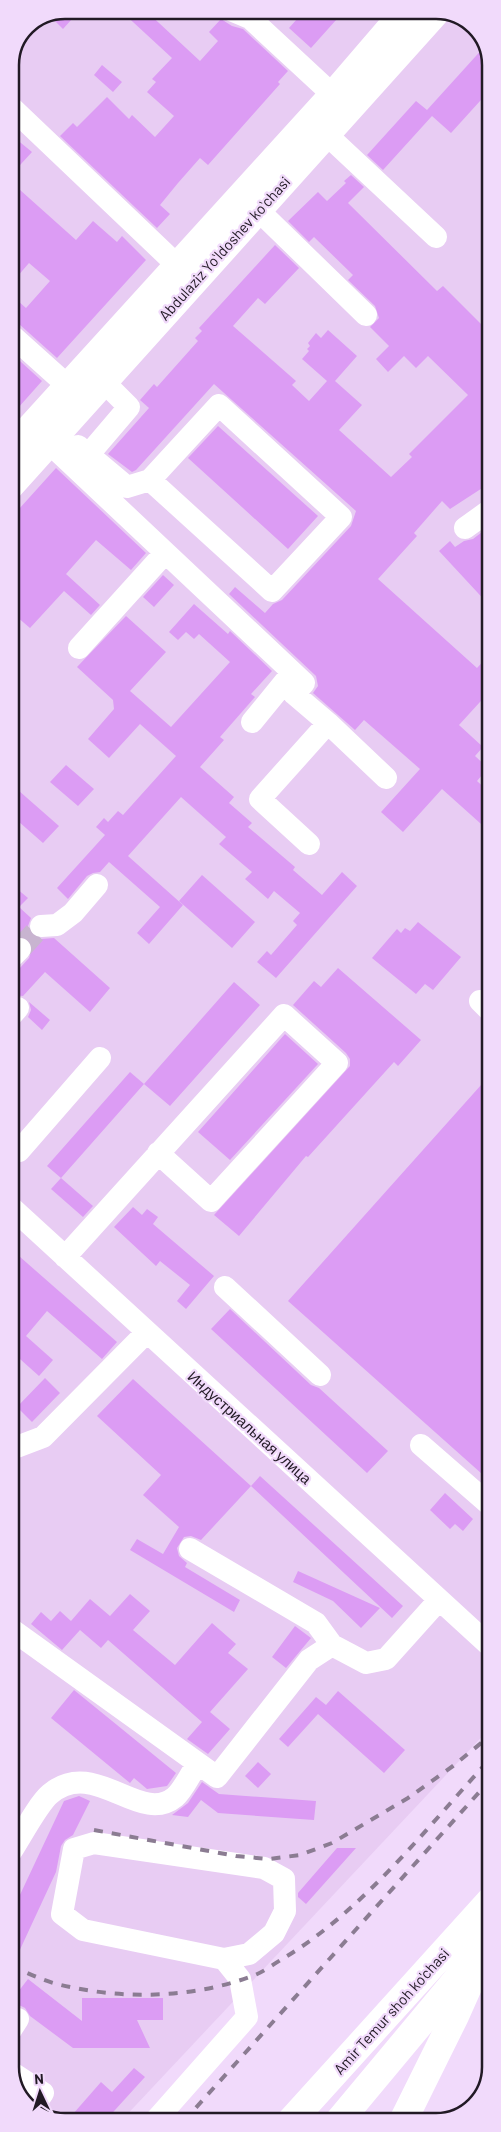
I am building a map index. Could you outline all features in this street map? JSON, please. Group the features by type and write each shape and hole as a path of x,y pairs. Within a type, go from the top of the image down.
{"main road":[{"name":"Abdulaziz Yoʻldoshev koʻchasi","path":"19,440 333,95 405,23"},
{"name":"Abdulaziz Yoʻldoshev koʻchasi","path":"19,478 54,447 104,382 326,134 405,23"},
{"name":"Amir Temur shoh ko'chasi","path":"298,2113 482,1910"},
{"name":"Amir Temur shoh ko'chasi","path":"346,2113 482,1949"},
{"path":"407,2113 482,1956"}],"street":[{"path":"251,19 333,95"},
{"path":"19,115 178,266"},
{"path":"326,134 436,237"},
{"path":"258,210 366,315"},
{"path":"19,342 68,386"},
{"path":"89,454 129,407 104,382"},
{"path":"54,447 78,446 127,487 150,480 219,405 341,517 272,591 150,480"},
{"path":"54,447 304,684 294,694 328,723 386,778"},
{"path":"464,528 482,516"},
{"path":"79,648 165,553"},
{"path":"252,722 292,673"},
{"path":"310,844 260,799 328,723"},
{"path":"41,926 57,925 73,913 97,885"},
{"path":"65,1257 158,1153 284,1015 337,1063 211,1201 158,1153"},
{"path":"19,1146 100,1058"},
{"name":"Индустриальная улица","path":"19,1214 439,1600 482,1633"},
{"path":"225,1287 320,1374"},
{"path":"19,1443 43,1437 147,1332"},
{"path":"421,1445 482,1498"},
{"path":"190,1549 316,1623 332,1645 366,1663 386,1658 439,1600"},
{"path":"19,1635 217,1778 309,1660 332,1645"},
{"path":"19,1840 49,1795 70,1782 97,1784 125,1797 157,1805 175,1797 197,1765"},
{"path":"162,2113 247,2017 240,1979 224,1960 83,1930 62,1914 74,1848 94,1842 264,1868 284,1879 285,1911 274,1934 249,1954 224,1960"},
{"path":"20,2078 43,2093 36,2103"}],"shaded area":[{"path":"65,19 439,19 459,25 473,37 479,47 482,65 482,1737 129,2113 62,2113 47,2110 30,2097 21,2082 19,2067 19,65 22,47 27,39 32,32 47,22"}],"building":[{"path":"72,19 63,29 54,20"},
{"path":"130,19 155,19 200,61 218,41 209,32 221,19 232,26 243,29 288,71 278,82 280,84 208,165 200,158 178,183 160,205 170,214 157,228 60,136 73,123 77,127 107,97 129,119 132,115 155,137 174,116 147,92 156,82 152,79 172,58"},
{"path":"297,19 337,19 311,48 289,28"},
{"path":"480,52 482,99 451,133 432,116 383,170 367,155 416,101 427,110"},
{"path":"102,65 122,82 113,92 94,75"},
{"path":"19,141 32,152 19,166"},
{"path":"351,175 364,187 348,203 437,291 443,286 482,325 482,488 450,509 442,501 414,533 417,536 378,579 477,668 482,663 482,700 459,725 482,746 475,756 482,762 482,775 477,781 482,786 482,825 442,789 403,832 381,812 420,769 364,720 355,730 313,693 318,686 316,676 229,594 235,587 265,613 273,604 282,600 351,526 356,511 214,384 136,470 132,472 108,454 149,408 140,400 154,384 157,387 198,341 195,338 202,331 199,328 275,245 299,268 265,304 258,298 233,326 296,381 292,385 309,401 327,381 302,359 309,351 307,349 310,346 308,343 316,333 321,338 328,330 357,356 335,381 362,405 339,430 391,477 412,457 409,454 468,395 428,356 416,368 404,356 388,372 376,359 389,346 370,327 379,318 375,306 348,280 353,275 314,237 309,242 288,221 318,192 327,201 346,183 344,181"},
{"path":"19,189 76,240 93,221 117,242 122,236 146,260 57,358 19,324 19,302 26,308 50,281 29,263 19,275"},
{"path":"19,360 42,381 19,407"},
{"path":"218,426 318,516 288,549 188,458"},
{"path":"56,468 146,553 131,570 96,540 66,574 100,605 91,615 64,591 30,628 19,619 19,509"},
{"path":"482,532 482,597 439,551 450,541 455,547 464,541 473,539"},
{"path":"163,575 174,585 154,607 143,597"},
{"path":"194,604 228,634 230,631 272,671 251,694 255,697 220,737 224,740 200,767 234,797 229,803 252,823 248,827 295,867 293,870 322,895 342,872 357,886 276,978 257,962 267,951 271,955 297,925 293,921 300,913 274,891 268,899 245,879 252,872 219,844 226,837 181,797 128,856 183,905 149,944 137,933 160,907 109,862 100,872 87,876 68,899 57,888 105,835 96,827 104,818 108,822 118,811 123,815 176,756 140,724 109,758 88,739 114,709 113,700 77,667 126,616 166,652 130,691 171,727 230,662 199,634 194,639 186,632 178,640 169,632"},
{"path":"66,765 94,789 78,806 50,782"},
{"path":"19,791 59,826 43,843 19,822"},
{"path":"202,875 255,922 232,948 179,901"},
{"path":"19,890 28,898 19,907"},
{"path":"19,907 31,918 28,926 30,934 41,939 54,938 110,988 90,1012 45,972 23,996 19,996 19,969 29,958 33,946 24,937 19,936"},
{"path":"418,922 461,957 433,990 425,984 416,994 372,958 397,929 401,933 405,928 410,931"},
{"path":"338,968 421,1040 398,1066 394,1062 308,1157 306,1156 239,1236 214,1215 350,1066 350,1059 346,1053 293,1005 314,981 321,987"},
{"path":"234,982 260,1005 170,1106 144,1084"},
{"path":"29,1002 50,1020 42,1030 28,1017 31,1010"},
{"path":"285,1034 318,1064 230,1160 198,1132"},
{"path":"130,1072 144,1084 61,1178 47,1166"},
{"path":"482,1084 482,1474 288,1301"},
{"path":"61,1178 93,1206 83,1217 51,1189"},
{"path":"133,1207 142,1215 147,1209 158,1217 153,1224 214,1276 186,1309 177,1301 190,1285 160,1261 156,1266 114,1227"},
{"path":"19,1256 117,1342 102,1359 47,1311 26,1336 53,1360 39,1376 19,1358"},
{"path":"230,1309 311,1385 319,1388 388,1451 367,1473 211,1329"},
{"path":"45,1378 60,1393 32,1422 19,1409 19,1405"},
{"path":"133,1379 251,1486 201,1540 191,1536 184,1537 177,1548 179,1556 187,1563 185,1567 240,1600 234,1612 130,1550 137,1539 163,1554 179,1527 143,1495 161,1475 97,1416"},
{"path":"260,1476 403,1606 392,1618 251,1486"},
{"path":"445,1493 473,1519 463,1531 455,1524 450,1529 430,1510"},
{"path":"298,1571 380,1608 361,1628 333,1601 293,1582"},
{"path":"130,1594 150,1611 133,1630 175,1665 212,1623 236,1644 228,1653 248,1669 210,1712 230,1729 208,1754 187,1739 202,1722 108,1640 101,1648 80,1630 62,1650 31,1624 41,1612 51,1621 60,1611 71,1621 90,1599 110,1616"},
{"path":"295,1626 311,1638 286,1668 272,1657"},
{"path":"74,1690 176,1773 167,1786 147,1789 134,1778 130,1783 51,1718"},
{"path":"338,1691 405,1750 384,1773 318,1714 288,1747 279,1739 316,1697 326,1705"},
{"path":"258,1762 271,1774 258,1788 245,1776"},
{"path":"202,1782 219,1794 316,1801 314,1820 218,1813 201,1800 188,1817 172,1815 188,1803"},
{"path":"79,1796 90,1801 73,1835 65,1840 61,1846 56,1872 19,1952 19,1897 64,1801"},
{"path":"337,1848 356,1848 306,1904 298,1897 298,1893"},
{"path":"28,1979 82,2021 82,1998 163,1998 163,2020 137,2020 150,2048 73,2048 30,2016 25,2008 19,2005 19,1991"},
{"path":"134,2068 145,2077 112,2113 74,2113 101,2082 112,2092"}],"tunnel":[{"path":"20,949 41,926"}],"railway":[{"path":"94,1830 236,1856 269,1859 300,1855 332,1843 408,1798 482,1742"},
{"path":"19,1969 57,1984 106,1993 131,1995 182,1993 207,1989 255,1975 314,1938 342,1916 419,1839 482,1768"},
{"path":"191,2113 482,1789"}]}
